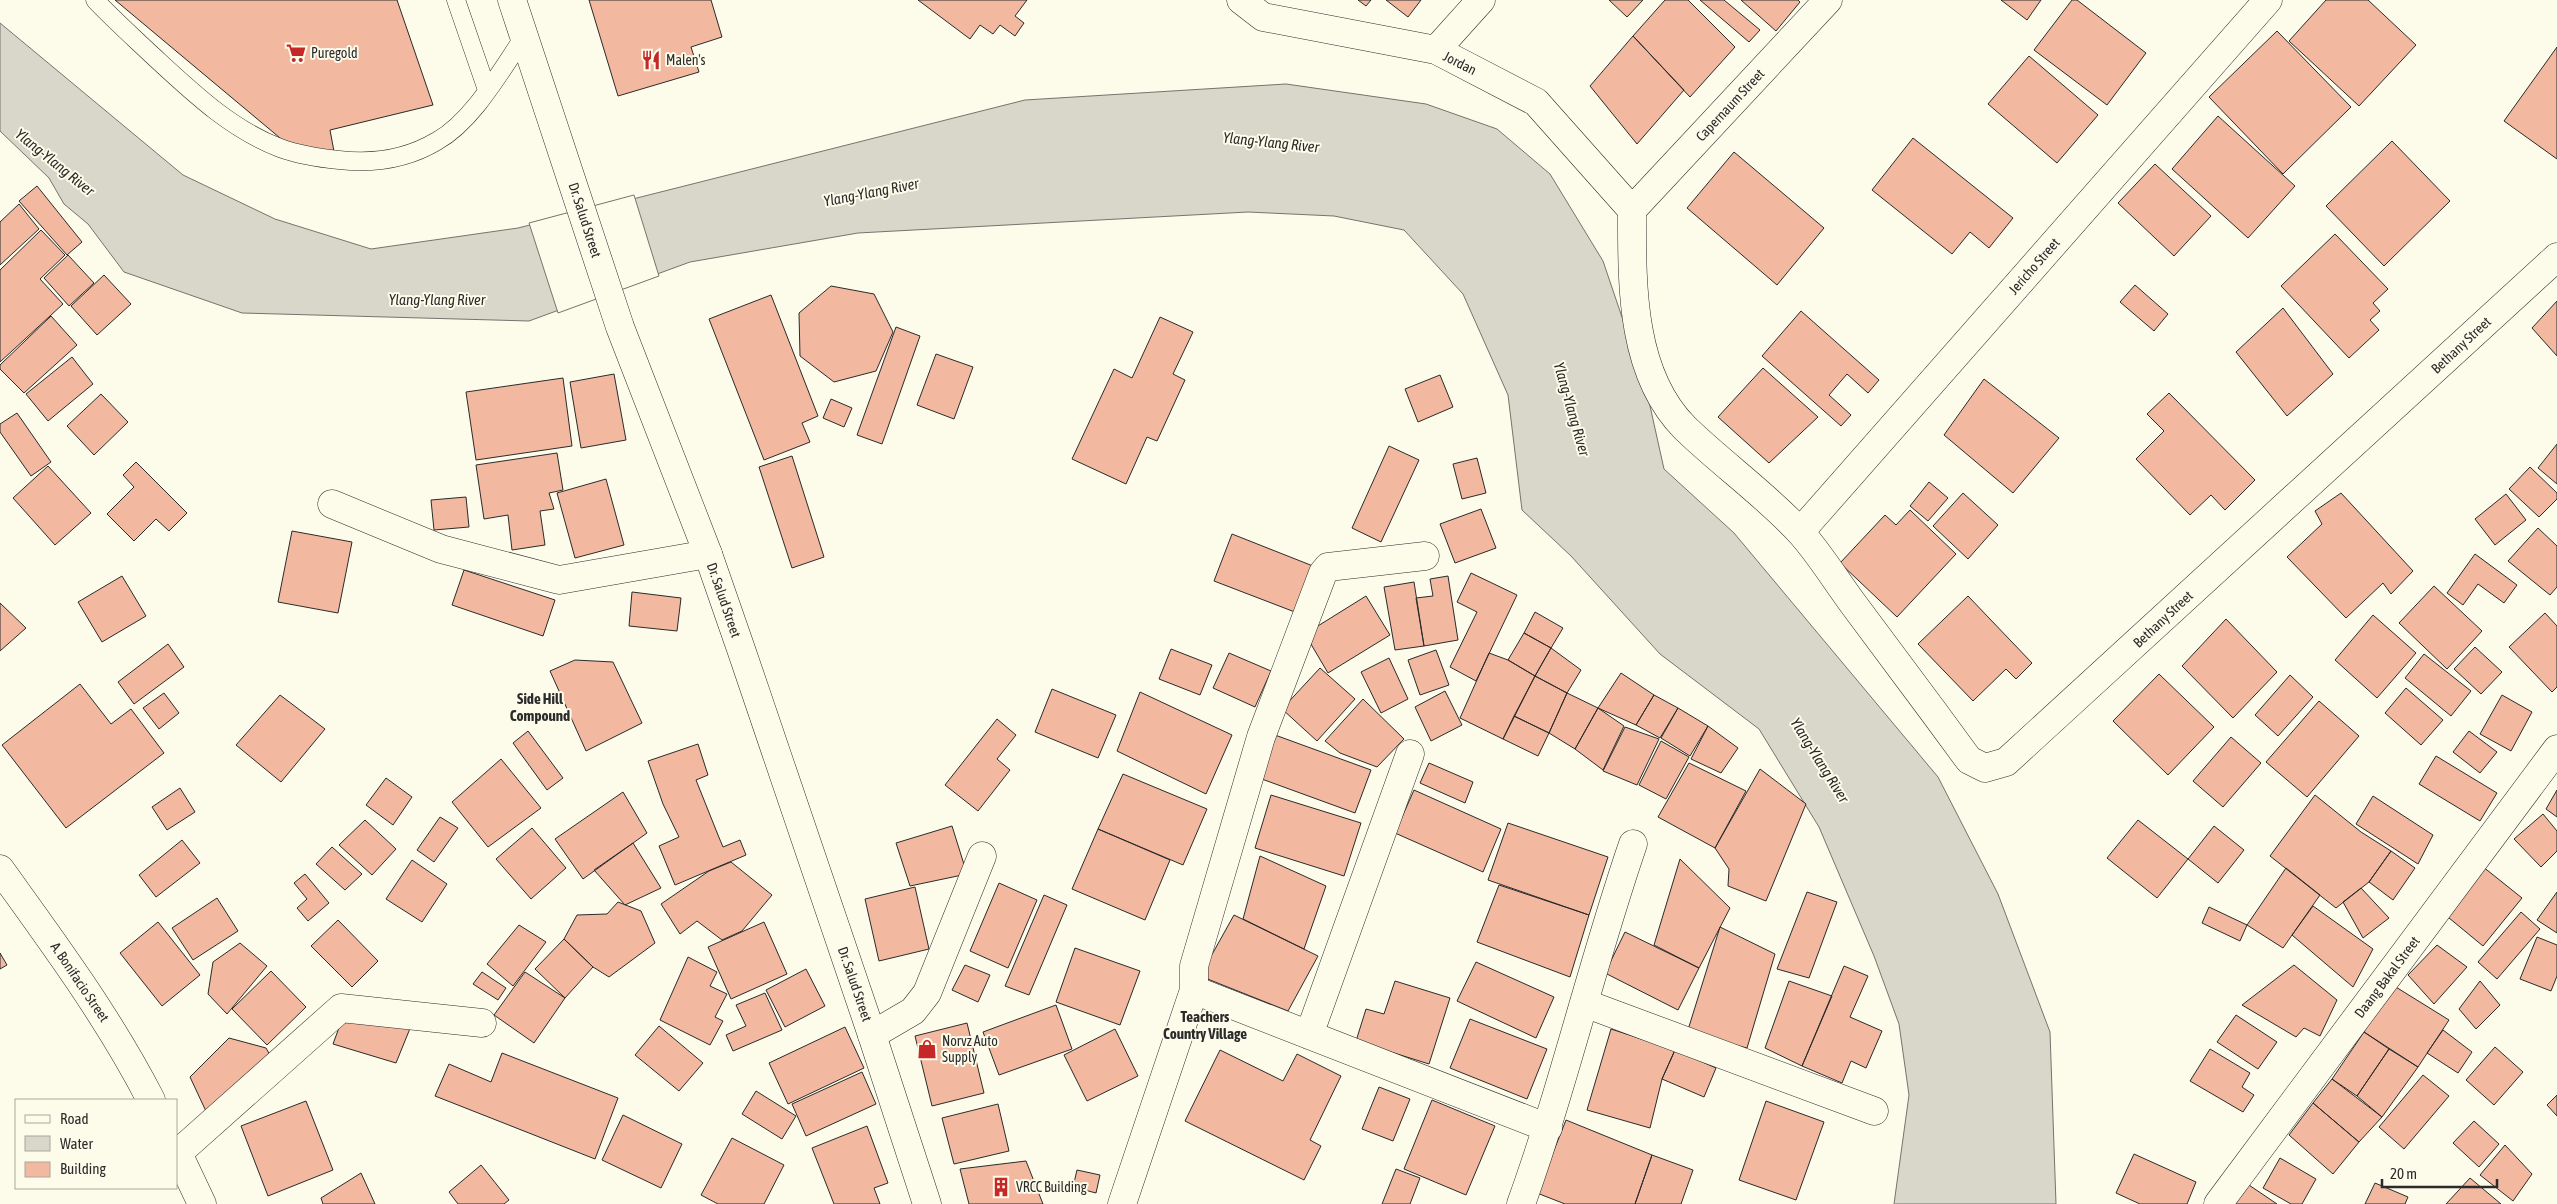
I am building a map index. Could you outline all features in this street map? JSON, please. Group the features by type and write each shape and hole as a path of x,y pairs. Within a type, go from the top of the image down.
{"street":[{"name":"Dr. Salud Street","path":"512,0 620,327 708,554 872,1035 927,1204"},
{"name":"Jordan","path":"1241,0 1263,17 1436,50 1536,102 1632,210"},
{"path":"1436,50 1481,0"},
{"name":"Capernaum Street","path":"1632,210 1828,0"},
{"name":"Jericho Street","path":"1800,532 2268,0"},
{"name":"Bethany Street","path":"1632,210 1632,257 1637,312 1643,350 1651,377 1662,400 1684,427 1800,532 1969,760 1986,768 2006,762 2557,257"},
{"path":"332,504 441,549 559,580 708,554"},
{"path":"1122,1204 1194,990 1194,966 1261,738 1323,573 1328,567 1425,556"},
{"name":"Daang Bakal Street","path":"2218,1204 2557,750"},
{"path":"1309,1035 1410,754"},
{"path":"1521,1204 1548,1128 1609,913 1633,844"},
{"path":"872,1035 913,1011 928,994 982,856"},
{"name":"A. Bonifacio Street","path":"0,869 74,971 130,1058 150,1099"},
{"path":"1194,990 1548,1128"},
{"path":"1584,1002 1874,1111"},
{"path":"178,1150 342,1008 482,1023"},
{"path":"178,1153 202,1204"}],"lane":[{"path":"95,0 178,80 228,122 281,148 311,157 365,163 407,156 438,141 459,124 487,90 524,37"},
{"path":"456,0 487,90"}],"water":[{"name":"Ylang-Ylang River","path":"0,23 183,175 275,219 371,249 518,228 1025,100 1286,84 1426,104 1497,129 1550,174 1603,261 1646,388 1664,469 1734,533 1938,777 1998,894 2050,1032 2056,1204 1894,1204 1909,1095 1899,1024 1874,956 1819,827 1759,729 1660,654 1571,556 1522,510 1508,395 1463,294 1404,230 1334,216 1248,212 858,233 690,262 529,321 242,313 124,272 88,224 64,204 49,178 0,131"}],"pier":[{"path":"634,195 659,276 558,313 529,223"}],"building":[{"name":"Puregold","path":"115,0 397,0 433,105 330,130 335,157 286,143"},
{"name":"Malen's","path":"589,0 711,0 722,37 691,47 699,72 618,96"},
{"path":"918,0 1027,0 1015,16 1024,23 1015,36 1000,25 993,34 980,25 970,39"},
{"path":"1358,0 1371,0 1366,6"},
{"path":"1386,0 1421,0 1408,17"},
{"path":"1609,0 1643,0 1627,17"},
{"path":"1665,0 1688,0 1735,47 1690,97 1633,36"},
{"path":"1700,0 1724,0 1760,30 1749,42"},
{"path":"1741,0 1798,0 1800,2 1776,31"},
{"path":"2001,0 2041,0 2027,20"},
{"path":"2072,0 2077,0 2146,53 2107,105 2034,50"},
{"path":"2326,0 2368,0 2416,45 2359,106 2289,41"},
{"path":"2277,31 2351,107 2283,174 2209,97"},
{"path":"1633,36 1684,90 1637,144 1590,86"},
{"path":"2557,47 2557,159 2504,121"},
{"path":"2029,56 2098,115 2057,163 1988,104"},
{"path":"2218,116 2295,186 2248,238 2172,169"},
{"path":"1913,138 2013,218 1989,248 1970,232 1952,254 1872,190"},
{"path":"2392,141 2450,201 2384,266 2326,206"},
{"path":"1734,152 1824,228 1777,285 1687,208"},
{"path":"2155,164 2211,216 2174,256 2118,203"},
{"path":"37,186 82,242 67,255 19,201"},
{"path":"19,204 39,229 0,265 0,222"},
{"path":"41,230 65,255 40,279 63,304 0,362 0,270"},
{"path":"2335,234 2388,289 2373,303 2380,311 2370,320 2379,330 2349,358 2281,286"},
{"path":"68,255 94,283 69,306 44,278"},
{"path":"104,275 131,304 97,335 71,306"},
{"path":"2135,285 2168,314 2154,331 2120,302"},
{"path":"831,286 874,294 893,332 876,371 834,382 800,356 799,313"},
{"path":"771,295 818,416 802,423 810,442 764,460 709,319"},
{"path":"2557,301 2557,356 2532,328"},
{"path":"2283,308 2333,374 2287,416 2236,352"},
{"path":"1801,311 1879,380 1868,393 1847,374 1829,395 1851,415 1841,426 1762,356"},
{"path":"51,316 77,345 24,393 0,369 0,365"},
{"path":"1160,317 1193,332 1173,374 1185,380 1157,441 1147,437 1126,484 1072,459 1114,369 1132,378"},
{"path":"896,327 920,336 882,444 857,435"},
{"path":"936,354 973,367 954,419 917,405"},
{"path":"72,357 93,384 48,421 26,394"},
{"path":"1763,368 1818,417 1769,463 1718,417"},
{"path":"614,374 626,440 581,448 570,382"},
{"path":"1440,375 1453,407 1418,422 1405,389"},
{"path":"563,378 572,446 476,460 466,392"},
{"path":"1984,379 2059,438 2013,493 1944,435"},
{"path":"2169,393 2255,480 2225,510 2211,495 2190,515 2136,459 2164,431 2147,414"},
{"path":"101,394 128,422 94,455 67,426"},
{"path":"831,399 852,408 844,427 823,418"},
{"path":"17,413 51,462 31,476 0,432 0,424"},
{"path":"2557,444 2557,484 2538,468"},
{"path":"1389,446 1419,460 1381,542 1352,528"},
{"path":"557,453 563,490 549,493 554,509 540,511 545,545 512,550 508,515 484,519 476,465"},
{"path":"792,456 824,557 792,568 759,467"},
{"path":"1477,458 1486,493 1462,499 1453,464"},
{"path":"136,462 187,513 169,531 156,519 134,541 107,514 134,487 123,475"},
{"path":"48,466 91,513 55,545 13,498"},
{"path":"2530,467 2557,493 2557,499 2539,517 2509,489"},
{"path":"606,479 624,545 575,558 557,493"},
{"path":"1929,482 1948,498 1928,521 1910,506"},
{"path":"1963,493 1998,525 1968,559 1933,526"},
{"path":"2341,493 2413,571 2391,594 2383,583 2346,618 2287,557 2322,524 2315,511"},
{"path":"2506,494 2526,520 2495,545 2475,519"},
{"path":"466,497 469,527 434,530 431,500"},
{"path":"1481,509 1496,548 1455,563 1440,524"},
{"path":"1910,510 1956,554 1897,617 1840,563 1885,515 1896,525"},
{"path":"2538,528 2557,546 2557,587 2550,595 2508,561"},
{"path":"292,531 352,542 338,613 278,602"},
{"path":"1232,534 1318,568 1300,614 1214,581"},
{"path":"2475,554 2517,585 2504,603 2478,584 2463,605 2447,593"},
{"path":"464,570 555,600 543,636 452,605"},
{"path":"1471,573 1517,595 1476,681 1450,667 1477,612 1457,602"},
{"path":"122,576 146,616 102,642 78,602"},
{"path":"1448,576 1458,640 1424,646 1416,598 1433,596 1430,579"},
{"path":"1414,582 1424,646 1395,650 1384,587"},
{"path":"2434,586 2482,631 2447,669 2399,623"},
{"path":"632,592 681,598 677,631 629,626"},
{"path":"1366,596 1390,635 1328,673 1305,634"},
{"path":"1968,596 2032,663 2016,679 2006,669 1973,701 1918,644"},
{"path":"0,603 26,628 0,651"},
{"path":"1535,612 1563,628 1551,648 1524,633"},
{"path":"2545,613 2557,626 2557,687 2552,692 2509,647"},
{"path":"2373,615 2416,653 2377,698 2335,660"},
{"path":"2226,619 2277,672 2233,718 2182,666"},
{"path":"1524,633 1551,648 1535,676 1508,660"},
{"path":"168,644 184,667 134,704 118,682"},
{"path":"2475,647 2502,672 2481,694 2454,669"},
{"path":"1551,648 1581,670 1567,693 1535,676"},
{"path":"1171,649 1212,665 1200,695 1159,679"},
{"path":"1436,650 1449,685 1420,695 1408,660"},
{"path":"1229,653 1271,671 1255,707 1213,688"},
{"path":"1489,653 1508,660 1535,676 1503,739 1460,718"},
{"path":"2424,654 2471,691 2451,716 2405,678"},
{"path":"1389,658 1408,699 1381,713 1361,672"},
{"path":"575,660 613,662 642,723 586,751 550,671"},
{"path":"1320,668 1355,699 1317,741 1282,709"},
{"path":"1621,673 1654,695 1636,725 1598,708"},
{"path":"2159,674 2214,727 2168,775 2113,721"},
{"path":"2290,675 2313,697 2278,736 2255,715"},
{"path":"1535,676 1567,693 1549,733 1514,716"},
{"path":"80,684 111,724 131,709 164,753 66,828 2,745"},
{"path":"2406,688 2443,720 2421,745 2385,713"},
{"path":"1052,689 1116,715 1098,758 1035,732"},
{"path":"1445,691 1462,725 1431,741 1415,707"},
{"path":"1140,692 1232,735 1206,794 1117,751"},
{"path":"164,693 179,713 159,729 143,708"},
{"path":"1567,693 1598,708 1575,749 1549,733"},
{"path":"280,695 325,729 281,782 236,745"},
{"path":"1654,695 1678,708 1660,738 1636,725"},
{"path":"2502,695 2532,712 2511,751 2480,734"},
{"path":"1363,699 1404,739 1377,767 1340,753 1325,741"},
{"path":"2319,701 2359,736 2307,797 2266,762"},
{"path":"1598,708 1624,726 1603,770 1575,749"},
{"path":"1678,708 1708,726 1690,756 1661,738"},
{"path":"1514,716 1549,733 1538,756 1503,739"},
{"path":"997,719 1016,735 997,759 1010,770 978,811 945,785"},
{"path":"1708,726 1738,748 1721,773 1691,759"},
{"path":"1625,727 1659,739 1637,785 1603,771"},
{"path":"528,731 563,778 547,790 513,743"},
{"path":"2469,731 2497,752 2480,773 2453,752"},
{"path":"1275,735 1371,770 1355,813 1259,778"},
{"path":"2231,737 2261,763 2223,807 2193,781"},
{"path":"1661,741 1689,757 1666,799 1639,785"},
{"path":"698,744 708,775 696,780 723,847 740,840 746,855 675,885 659,846 679,837 663,804 648,761"},
{"path":"2436,756 2497,793 2480,821 2419,784"},
{"path":"501,759 541,808 488,847 452,802"},
{"path":"1429,763 1473,782 1465,803 1420,783"},
{"path":"1689,763 1746,791 1715,848 1658,817"},
{"path":"1760,769 1806,804 1766,901 1728,886 1729,869 1715,848"},
{"path":"1123,774 1207,809 1183,865 1098,829"},
{"path":"386,778 412,797 393,825 366,805"},
{"path":"180,788 195,812 167,830 152,807"},
{"path":"1414,790 1501,829 1483,872 1395,833"},
{"path":"2557,790 2557,817 2546,809"},
{"path":"623,792 647,833 583,879 555,839"},
{"path":"1271,795 1361,823 1344,876 1255,848"},
{"path":"2315,795 2361,832 2391,851 2369,882 2336,908 2270,856"},
{"path":"2373,796 2433,835 2418,864 2356,824"},
{"path":"2543,814 2557,831 2557,851 2541,867 2514,839"},
{"path":"440,817 458,828 434,862 417,850"},
{"path":"365,820 396,849 372,875 339,845"},
{"path":"2138,820 2188,859 2157,898 2107,858"},
{"path":"1508,823 1608,857 1589,915 1488,880"},
{"path":"952,826 967,874 910,886 896,843"},
{"path":"2214,826 2244,850 2218,883 2188,859"},
{"path":"532,828 566,868 531,899 496,859"},
{"path":"1098,829 1170,860 1145,920 1072,889"},
{"path":"182,840 200,863 156,897 139,875"},
{"path":"633,843 661,888 625,905 594,870"},
{"path":"332,847 362,874 345,890 316,864"},
{"path":"2391,851 2415,868 2393,900 2369,882"},
{"path":"1260,856 1326,886 1304,949 1243,919"},
{"path":"1680,859 1730,908 1699,968 1654,945"},
{"path":"412,860 447,884 422,922 386,899"},
{"path":"731,862 772,895 742,931 722,940 697,921 680,934 661,904 709,871"},
{"path":"2482,866 2522,898 2483,946 2443,913"},
{"path":"2286,868 2320,895 2283,948 2247,925"},
{"path":"305,874 329,903 308,921 297,908 307,899 294,883"},
{"path":"999,883 1037,900 1008,968 970,951"},
{"path":"1499,885 1589,915 1570,977 1477,942"},
{"path":"915,887 929,949 879,961 865,899"},
{"path":"2361,888 2389,918 2363,938 2343,902"},
{"path":"1807,892 1837,902 1809,978 1777,969"},
{"path":"2557,892 2557,933 2537,920"},
{"path":"1044,895 1067,905 1029,995 1005,986"},
{"path":"217,898 238,931 193,960 172,928"},
{"path":"618,902 641,911 655,943 609,977 593,967 564,939 577,915 607,914"},
{"path":"2313,906 2373,949 2353,987 2292,935"},
{"path":"2209,907 2247,925 2240,941 2202,923"},
{"path":"2521,912 2540,929 2497,979 2478,962"},
{"path":"1234,915 1318,956 1288,1011 1200,976"},
{"path":"338,920 378,961 352,987 311,946"},
{"path":"158,922 200,975 162,1006 120,953"},
{"path":"764,922 787,974 731,999 708,947"},
{"path":"519,925 546,942 513,986 487,964"},
{"path":"1720,927 1775,954 1747,1048 1687,1033"},
{"path":"1625,932 1699,968 1678,1010 1605,973"},
{"path":"2537,937 2557,945 2557,976 2551,991 2520,979"},
{"path":"564,939 593,967 565,998 535,969"},
{"path":"240,943 267,966 227,1014 208,994 213,962"},
{"path":"2437,945 2467,967 2434,1004 2408,975"},
{"path":"1075,948 1140,971 1120,1025 1056,1002"},
{"path":"0,953 7,965 0,969"},
{"path":"688,957 717,972 710,986 727,994 715,1017 723,1021 710,1045 660,1020"},
{"path":"1476,962 1554,997 1536,1038 1457,1001"},
{"path":"965,965 990,975 978,1002 952,990"},
{"path":"2294,965 2337,1000 2320,1036 2304,1028 2296,1037 2242,1005"},
{"path":"1844,966 1868,976 1850,1017 1882,1031 1866,1068 1851,1061 1842,1083 1802,1066"},
{"path":"806,969 825,1006 785,1027 766,990"},
{"path":"271,971 306,1007 267,1045 232,1009"},
{"path":"482,972 506,988 498,1000 473,984"},
{"path":"525,972 565,998 534,1043 494,1015"},
{"path":"1395,981 1450,998 1429,1064 1356,1041 1366,1009 1384,1014"},
{"path":"1789,981 1832,996 1802,1066 1765,1048"},
{"path":"2480,981 2500,1005 2476,1029 2459,1009"},
{"path":"2391,984 2449,1020 2418,1067 2364,1032"},
{"path":"765,993 782,1030 733,1051 726,1035 746,1026 736,1005"},
{"path":"1056,1005 1072,1049 999,1075 983,1032"},
{"path":"2236,1015 2277,1042 2258,1069 2217,1042"},
{"path":"358,1018 411,1026 396,1063 333,1044 340,1025"},
{"path":"1470,1019 1547,1049 1527,1099 1450,1068"},
{"path":"967,1023 984,1093 932,1106 915,1036"},
{"path":"659,1026 703,1063 679,1091 635,1055"},
{"path":"845,1027 864,1068 788,1104 769,1063"},
{"path":"1115,1029 1138,1076 1087,1101 1064,1055"},
{"path":"1611,1029 1675,1050 1662,1079 1650,1128 1587,1110"},
{"path":"2443,1030 2472,1052 2458,1073 2427,1053"},
{"path":"2364,1032 2389,1049 2357,1096 2332,1079"},
{"path":"229,1038 266,1048 274,1062 211,1122 190,1077"},
{"path":"2495,1047 2523,1072 2494,1105 2466,1080"},
{"path":"2210,1049 2250,1073 2242,1087 2254,1095 2243,1112 2190,1081"},
{"path":"2389,1049 2418,1067 2382,1117 2357,1096"},
{"path":"1220,1050 1283,1081 1297,1054 1341,1076 1310,1140 1321,1146 1304,1180 1185,1121"},
{"path":"1675,1050 1716,1068 1704,1097 1662,1079"},
{"path":"502,1053 618,1098 595,1159 435,1096 449,1064 491,1082"},
{"path":"862,1072 876,1104 806,1136 792,1104"},
{"path":"2423,1075 2449,1096 2404,1149 2379,1127"},
{"path":"2332,1079 2382,1117 2359,1142 2313,1103"},
{"path":"1379,1087 1410,1099 1393,1141 1362,1129"},
{"path":"756,1091 796,1116 782,1139 742,1114"},
{"path":"2557,1095 2557,1116 2547,1105"},
{"path":"1432,1100 1495,1126 1466,1195 1404,1169"},
{"path":"306,1101 333,1170 268,1196 241,1126"},
{"path":"1766,1101 1824,1122 1796,1200 1739,1180"},
{"path":"2313,1103 2359,1142 2333,1174 2289,1135"},
{"path":"998,1104 1009,1151 954,1164 942,1118"},
{"path":"623,1115 682,1144 661,1188 602,1160"},
{"path":"1566,1120 1652,1155 1635,1204 1565,1204 1537,1193"},
{"path":"2474,1121 2499,1144 2479,1167 2453,1143"},
{"path":"867,1126 888,1183 874,1188 880,1204 834,1204 812,1148"},
{"path":"732,1138 784,1165 764,1204 718,1204 701,1195"},
{"path":"2505,1145 2532,1174 2513,1201 2480,1175"},
{"path":"2134,1154 2196,1182 2187,1204 2140,1204 2116,1193"},
{"path":"1652,1155 1693,1170 1681,1204 1635,1204"},
{"path":"2280,1158 2316,1179 2302,1204 2291,1204 2263,1188"},
{"name":"VRCC Building","path":"1026,1161 1043,1204 969,1204 960,1169"},
{"path":"481,1165 509,1200 504,1204 458,1204 449,1192"},
{"path":"1396,1169 1420,1178 1410,1204 1382,1204"},
{"path":"1077,1170 1100,1175 1096,1193 1073,1187"},
{"path":"361,1173 375,1204 323,1204 321,1198"},
{"path":"2470,1178 2501,1204 2446,1204"},
{"path":"2243,1181 2277,1204 2226,1204"},
{"path":"2375,1183 2408,1197 2405,1204 2365,1204"}],"place":[{"name":"Puregold","path":"296,53"},
{"name":"Malen's","path":"651,60"},
{"name":"Norvz Auto Supply","path":"927,1049"},
{"name":"VRCC Building","path":"1001,1187"}],"district":[{"name":"Side Hill Compound","path":"540,706"},
{"name":"Teachers Country Village","path":"1205,1024"}]}
